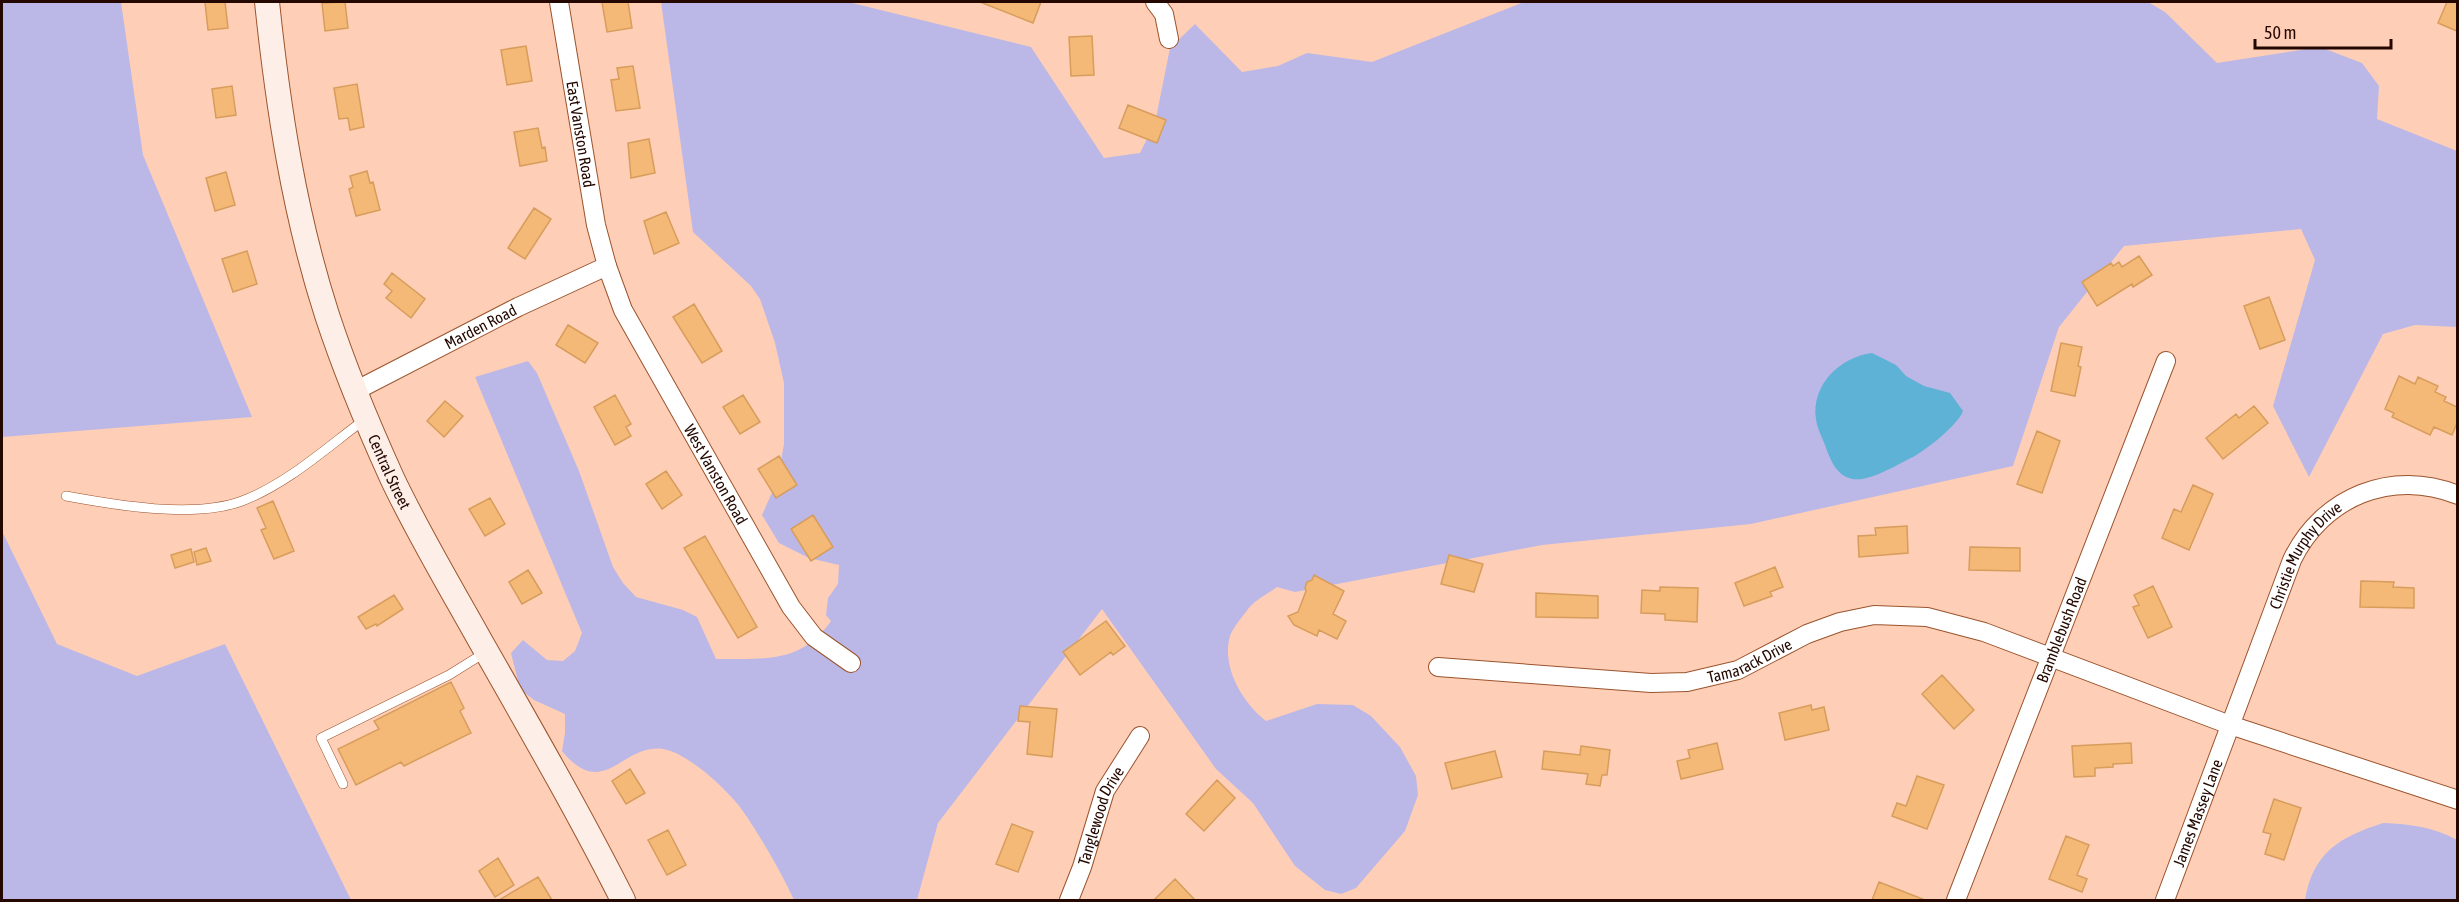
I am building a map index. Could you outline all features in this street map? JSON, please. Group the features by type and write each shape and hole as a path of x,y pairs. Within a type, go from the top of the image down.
{"main road":[{"name":"Central Street","path":"267,2 285,138 296,196 327,315 366,419 421,537 581,818 623,900"}],"street":[{"name":"East Vanston Road","path":"559,2 592,206 607,266"},
{"path":"1155,2 1164,14 1169,39"},
{"name":"Marden Road","path":"355,391 518,307 607,266"},
{"name":"West Vanston Road","path":"607,266 631,327 791,608 813,637 851,663"},
{"name":"Bramblebush Road","path":"1956,900 2166,361"},
{"name":"Christie Murphy Drive","path":"2230,725 2292,560 2314,525 2346,500 2385,486 2416,484 2457,495"},
{"name":"Tamarack Drive","path":"1438,668 1651,683 1687,682 1738,670 1807,634 1840,622 1892,614 1944,620 2050,656"},
{"path":"2050,656 2230,725 2457,800"},
{"name":"James Massey Lane","path":"2165,900 2230,725"},
{"name":"Tanglewood Drive","path":"1069,900 1082,867 1105,791 1140,736"}],"lane":[{"path":"66,496 132,507 179,508 228,505 254,496 273,485 366,419"},
{"path":"344,784 321,738 449,675 487,652"}],"shaded area":[{"path":"2,2 121,2 143,155 252,417 2,437"},
{"path":"661,2 848,2 1031,47 1104,158 1140,153 1155,123 1170,48 1195,24 1242,72 1278,66 1307,53 1372,62 1524,2 2148,2 2165,12 2217,63 2320,47 2362,63 2379,86 2377,119 2457,151 2457,327 2415,325 2383,334 2309,477 2273,406 2315,260 2301,229 2124,246 2059,327 2013,466 1751,524 1542,545 1295,592 1277,587 1254,603 1233,630 1228,648 1231,672 1242,694 1257,713 1266,721 1317,704 1353,705 1371,716 1400,747 1416,776 1418,795 1405,831 1356,888 1341,894 1325,890 1295,866 1253,803 1216,769 1102,609 938,823 917,900 794,900 772,858 732,797 710,776 685,758 663,749 649,749 602,771 590,771 577,765 562,751 565,714 534,700 520,689 511,653 523,640 547,660 563,661 575,651 582,633 475,377 528,361 537,373 579,471 613,567 636,597 683,610 697,617 716,659 765,658 794,652 819,635 831,621 826,615 828,598 838,584 839,565 809,558 779,543 762,515 778,479 784,444 784,383 775,343 760,299 751,286 693,232"},
{"path":"1872,353 1896,365 1906,376 1924,386 1950,393 1963,411 1948,430 1919,454 1876,475 1853,479 1838,471 1832,461 1817,426 1816,407 1818,395 1830,375 1849,360"},
{"path":"2,531 57,644 137,676 225,644 351,900 2,900"},
{"path":"2383,823 2422,827 2457,840 2457,900 2305,900 2315,870 2331,849 2354,834"}],"building":[{"path":"205,2 225,2 228,28 208,30"},
{"path":"345,2 348,28 325,31 322,3"},
{"path":"602,2 628,2 632,28 607,32"},
{"path":"980,2 1041,2 1033,23"},
{"path":"2447,2 2457,2 2457,31 2438,23"},
{"path":"1092,36 1094,75 1071,76 1069,37"},
{"path":"526,46 532,81 507,85 501,50"},
{"path":"633,66 640,108 616,111 611,80 619,79 617,68"},
{"path":"357,84 364,127 350,130 348,118 339,119 334,88"},
{"path":"232,86 236,115 216,118 212,89"},
{"path":"1128,105 1166,120 1157,143 1119,128"},
{"path":"538,128 547,161 520,166 514,132"},
{"path":"649,139 655,173 631,178 628,143"},
{"path":"367,171 370,183 373,182 380,210 356,216 349,189 353,187 350,176"},
{"path":"226,172 235,205 215,211 206,178"},
{"path":"534,208 551,219 525,259 508,248"},
{"path":"666,212 679,243 654,254 644,221"},
{"path":"247,251 257,284 233,292 222,259"},
{"path":"2139,256 2152,275 2133,287 2132,284 2097,306 2082,282 2111,263 2113,266 2119,262 2122,267"},
{"path":"392,273 425,299 411,318 386,298 392,291 384,284"},
{"path":"2269,297 2285,340 2260,349 2244,306"},
{"path":"694,304 722,351 702,363 673,317"},
{"path":"568,325 598,343 585,363 556,345"},
{"path":"2061,343 2082,347 2078,366 2081,367 2075,396 2051,391"},
{"path":"2399,376 2415,384 2418,377 2438,386 2435,392 2446,397 2444,401 2457,407 2457,423 2452,435 2434,427 2430,435 2392,417 2394,413 2385,409"},
{"path":"615,395 631,424 626,427 631,436 615,445 594,407"},
{"path":"743,395 760,422 740,434 723,407"},
{"path":"445,401 463,416 444,437 427,421"},
{"path":"2254,406 2268,423 2223,459 2206,438 2236,414 2239,418"},
{"path":"2037,431 2060,441 2042,493 2017,484"},
{"path":"779,456 797,485 776,498 758,469"},
{"path":"666,471 682,495 662,509 646,484"},
{"path":"2193,485 2213,494 2189,550 2162,538 2174,509 2181,512"},
{"path":"490,498 505,524 485,536 469,509"},
{"path":"273,501 294,551 274,559 261,530 266,528 257,508"},
{"path":"813,515 833,547 811,561 791,529"},
{"path":"1907,526 1908,553 1859,557 1858,536 1876,535 1875,528"},
{"path":"705,536 757,627 738,638 684,548"},
{"path":"1970,547 2020,548 2020,571 1969,570"},
{"path":"206,548 211,561 197,565 194,552"},
{"path":"191,549 194,562 175,568 171,555"},
{"path":"1449,555 1483,564 1474,592 1441,584"},
{"path":"1775,567 1783,587 1770,592 1772,596 1744,606 1735,583"},
{"path":"528,570 542,593 522,604 509,582"},
{"path":"1314,575 1344,591 1333,614 1346,621 1337,639 1319,630 1317,636 1294,625 1288,616 1298,612 1307,582 1312,580"},
{"path":"2361,581 2394,582 2393,587 2414,588 2414,608 2360,607"},
{"path":"2153,586 2172,627 2148,638 2133,607 2139,605 2134,595"},
{"path":"1660,587 1698,588 1697,622 1665,620 1665,614 1641,613 1642,590 1660,591"},
{"path":"1536,593 1598,596 1598,618 1536,617"},
{"path":"394,595 403,609 377,626 376,624 366,629 358,617"},
{"path":"1106,621 1125,646 1113,655 1111,652 1080,675 1063,652"},
{"path":"1942,675 1974,710 1954,729 1922,694"},
{"path":"451,682 464,708 460,711 471,733 404,766 401,762 356,785 338,749 379,729 374,721"},
{"path":"1811,705 1812,710 1824,707 1829,730 1785,740 1779,713"},
{"path":"1020,706 1057,709 1052,757 1027,754 1030,722 1018,721"},
{"path":"1717,743 1723,769 1681,779 1677,761 1690,758 1688,750"},
{"path":"2131,743 2132,763 2095,768 2095,776 2074,777 2072,746"},
{"path":"1581,746 1610,750 1607,775 1602,775 1600,786 1586,784 1588,774 1542,769 1544,751 1580,755"},
{"path":"1495,751 1502,777 1452,789 1445,763"},
{"path":"630,769 645,793 626,804 612,781"},
{"path":"1917,776 1944,785 1927,829 1892,816 1897,803 1906,806"},
{"path":"1217,780 1235,798 1204,831 1186,814"},
{"path":"2274,799 2301,808 2284,860 2265,854 2271,834 2263,832"},
{"path":"1012,824 1033,832 1018,872 996,864"},
{"path":"668,830 686,865 667,875 648,840"},
{"path":"2066,836 2089,845 2077,875 2087,879 2082,892 2049,879"},
{"path":"498,858 514,885 495,897 479,871"},
{"path":"538,877 552,900 499,900"},
{"path":"1175,879 1195,900 1154,900"},
{"path":"1879,882 1925,900 1872,900"}]}
